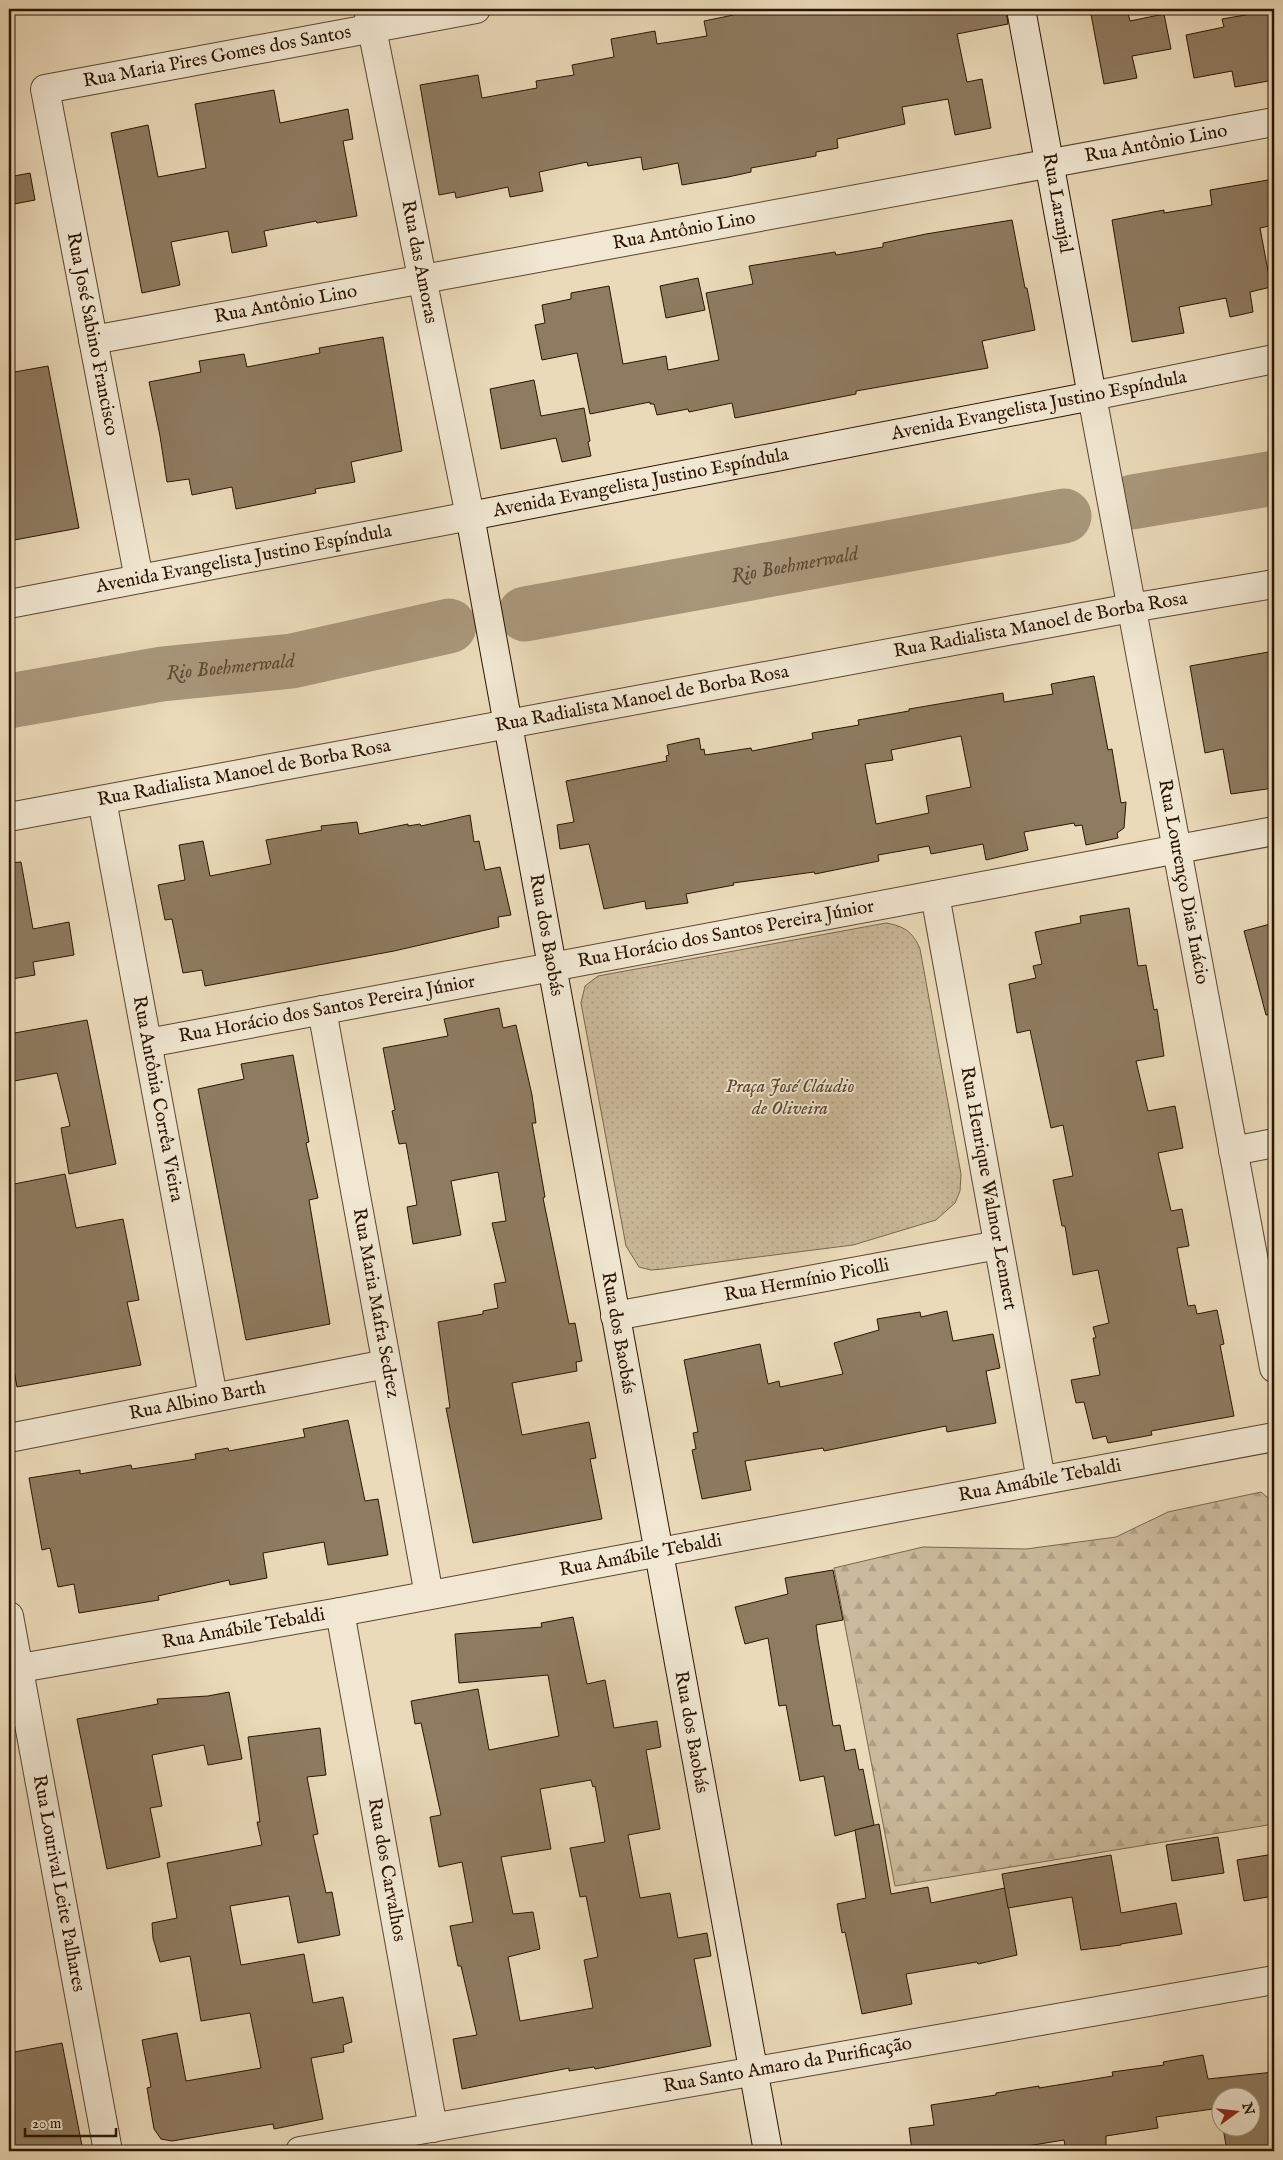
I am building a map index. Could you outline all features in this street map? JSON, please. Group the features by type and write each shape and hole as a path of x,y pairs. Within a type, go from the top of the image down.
{"street":[{"name":"Rua Maria Pires Gomes dos Santos","path":"45,89 370,18 476,9"},
{"name":"Rua Laranjal","path":"1021,9 1092,396"},
{"name":"Rua das Amoras","path":"370,18 470,516"},
{"name":"Rua José Sabino Francisco","path":"45,89 139,579"},
{"name":"Rua Antônio Lino","path":"93,340 1274,122"},
{"name":"Avenida Evangelista Justino Espíndula","path":"9,604 1274,360"},
{"name":"Rua Lourenço Dias Inácio","path":"1092,396 1274,1368"},
{"name":"Rua dos Baobás","path":"470,516 768,2151"},
{"name":"Rua Radialista Manoel de Borba Rosa","path":"9,818 1131,608 1274,584"},
{"name":"Rua Antônia Corrêa Vieira","path":"102,800 214,1398"},
{"name":"Rua Horácio dos Santos Pereira Júnior","path":"148,1042 1274,831"},
{"name":"Rua Henrique Walmor Lennert","path":"935,895 1041,1480"},
{"name":"Rua Maria Mafra Sedrez","path":"322,1010 429,1595"},
{"path":"1233,1151 1274,1143"},
{"name":"Rua Hermínio Picolli","path":"615,1316 998,1244"},
{"name":"Rua Albino Barth","path":"9,1438 386,1364"},
{"name":"Rua Amábile Tebaldi","path":"14,1669 340,1612 1274,1437"},
{"name":"Rua dos Carvalhos","path":"340,1612 433,2128"},
{"name":"Rua Lourival Leite Palhares","path":"9,1616 14,1669 108,2151"},
{"name":"Rua Santo Amaro da Purificação","path":"300,2151 1274,1980"}],"green space":[{"name":"Praça José Cláudio de Oliveira","path":"886,923 903,928 911,934 920,949 961,1174 960,1191 955,1203 936,1220 853,1245 663,1269 651,1270 639,1267 626,1246 581,1003 585,986 598,976"},
{"path":"1261,1492 1274,1503 1274,1824 895,1886 834,1568 923,1547 1026,1549 1116,1537 1168,1512"}],"building":[{"path":"748,9 878,9 879,14 907,9 1006,9 1008,24 957,34 967,82 982,79 991,128 955,135 948,99 902,107 905,124 837,139 838,148 816,152 816,156 751,168 751,172 728,177 682,185 678,163 643,170 641,157 588,166 587,162 539,172 543,191 510,197 508,187 456,198 455,192 439,195 420,85 478,75 482,98 537,88 536,81 574,75 572,65 614,57 611,39 655,31 657,44 707,36 704,21 748,12"},
{"path":"1090,9 1127,9 1130,21 1164,14 1171,49 1132,56 1137,78 1104,84"},
{"path":"1274,10 1274,80 1235,87 1232,71 1194,78 1186,35 1224,27 1222,19"},
{"path":"274,90 280,123 348,109 353,139 343,141 357,216 317,223 316,221 264,231 267,246 232,253 228,231 171,242 180,285 142,293 111,133 148,125 158,177 206,168 195,104"},
{"path":"30,173 35,200 9,205 9,177"},
{"path":"1274,179 1274,225 1260,228 1271,287 1250,292 1253,312 1230,317 1226,298 1179,307 1184,333 1132,342 1112,220 1164,210 1164,213 1212,205 1210,190"},
{"path":"1012,220 1035,330 982,341 988,368 856,391 856,394 735,418 732,403 689,412 688,409 657,415 654,404 650,404 650,402 590,414 577,353 542,360 535,325 545,323 542,305 571,299 571,293 609,286 623,364 666,356 668,370 719,360 706,293 753,284 749,266 835,252 836,255 883,247 883,243 926,234"},
{"path":"698,278 705,310 666,318 660,286"},
{"path":"383,337 402,451 351,462 355,482 315,489 316,493 236,509 232,487 192,495 189,479 167,482 149,382 201,372 199,361 244,354 247,367 320,353 319,348"},
{"path":"48,366 79,528 9,541 9,373"},
{"path":"534,380 541,416 584,408 591,456 562,462 556,438 501,449 490,389"},
{"path":"1274,651 1274,788 1231,794 1223,749 1205,753 1190,666"},
{"path":"1094,676 1108,750 1112,749 1121,803 1126,802 1124,828 1117,833 1118,838 1086,845 1082,825 1075,826 1074,823 1024,832 1028,850 986,860 983,844 931,854 929,846 878,855 879,861 815,874 814,872 733,883 734,885 686,894 688,903 646,909 645,901 604,909 589,844 560,849 557,825 574,822 566,781 667,761 666,756 669,755 667,745 699,738 701,750 704,749 705,755 751,748 752,751 813,739 812,733 859,725 858,720 909,711 909,709 1003,693 1004,702 1053,694 1051,684","holes":["961,736 971,787 926,796 929,813 876,824 865,764 893,760 891,750"]},
{"path":"470,815 474,842 479,841 485,870 500,867 511,915 498,917 499,927 394,951 205,986 202,970 183,973 172,919 165,920 158,885 185,880 179,845 203,841 210,876 271,864 266,840 322,830 321,826 357,822 359,834 408,824 408,826 420,824 421,826"},
{"path":"21,862 33,929 69,922 74,955 33,962 35,975 12,979 9,967 9,863"},
{"path":"1129,908 1138,966 1146,965 1154,1010 1157,1009 1164,1056 1136,1061 1148,1111 1175,1106 1183,1148 1158,1153 1171,1211 1182,1209 1189,1246 1177,1248 1188,1306 1195,1305 1197,1314 1217,1310 1224,1344 1220,1345 1234,1416 1151,1431 1152,1435 1108,1443 1106,1436 1093,1439 1084,1402 1076,1403 1071,1380 1100,1375 1093,1338 1096,1338 1093,1327 1109,1323 1098,1270 1073,1275 1065,1226 1062,1226 1053,1180 1073,1176 1063,1125 1051,1128 1030,1030 1017,1033 1009,984 1036,978 1033,966 1042,964 1035,932 1081,923 1080,916"},
{"path":"1274,923 1274,1014 1266,1015 1244,931"},
{"path":"499,1008 503,1028 516,1025 532,1095 536,1123 532,1123 545,1197 543,1198 569,1324 575,1323 582,1361 576,1362 577,1371 512,1383 522,1435 589,1422 596,1458 590,1459 602,1519 473,1543 446,1408 450,1408 438,1322 483,1314 483,1311 498,1308 494,1284 506,1282 492,1223 506,1221 498,1172 451,1181 461,1235 413,1244 407,1207 417,1205 406,1143 399,1144 392,1111 395,1110 383,1048 448,1036 444,1019"},
{"path":"87,1020 116,1164 69,1174 61,1128 70,1126 57,1073 9,1082 9,1034"},
{"path":"293,1055 309,1142 306,1143 318,1198 309,1200 330,1324 246,1340 198,1089 244,1079 241,1064"},
{"path":"65,1174 76,1228 123,1219 139,1300 127,1302 141,1365 17,1387 10,1349 12,1348 9,1327 9,1295 13,1295 9,1272 9,1185"},
{"path":"947,1311 953,1341 993,1334 1000,1368 986,1371 996,1423 947,1432 946,1426 824,1451 823,1448 745,1461 751,1490 702,1499 692,1450 696,1449 693,1433 698,1432 684,1360 760,1344 768,1384 779,1381 780,1387 843,1374 834,1343 879,1330 877,1319 920,1312 921,1317"},
{"path":"348,1420 365,1501 378,1499 388,1555 328,1565 324,1542 263,1553 267,1578 230,1585 229,1580 158,1596 159,1600 79,1613 74,1584 58,1587 50,1548 42,1550 29,1478 80,1470 80,1474 131,1465 132,1469 196,1459 195,1454 228,1448 229,1451 305,1437 303,1429"},
{"path":"833,1570 843,1620 816,1625 818,1640 833,1726 840,1725 845,1751 855,1749 859,1770 863,1769 874,1825 835,1836 824,1776 800,1781 786,1705 779,1706 768,1638 745,1644 735,1607 788,1594 785,1578"},
{"path":"573,1617 587,1684 605,1680 614,1728 657,1721 661,1747 646,1750 660,1829 628,1835 640,1898 670,1893 678,1938 707,1933 711,1956 694,1959 711,2046 595,2069 594,2067 569,2071 569,2068 462,2089 453,2039 477,2035 461,1966 458,1966 450,1926 473,1922 462,1862 439,1867 430,1817 441,1815 421,1723 415,1724 411,1701 478,1689 489,1750 559,1736 548,1675 459,1683 455,1634 542,1627 541,1623","holes":["591,1780 593,1787 595,1786 605,1842 570,1848 580,1897 586,1896 598,1957 584,1960 593,2008 520,2021 508,1957 540,1949 533,1912 513,1914 501,1857 551,1849 540,1789"]},
{"path":"229,1692 242,1759 208,1765 204,1745 152,1755 162,1806 150,1808 160,1857 107,1869 77,1719 158,1704 157,1699 208,1696"},
{"path":"320,1728 326,1775 307,1777 318,1834 313,1835 326,1893 332,1892 340,1935 298,1943 289,1896 230,1906 241,1965 304,1954 313,2003 343,1997 352,2042 343,2045 344,2052 311,2058 323,2119 274,2129 273,2124 172,2141 161,2139 154,2129 147,2088 151,2087 142,2040 177,2033 186,2081 261,2068 250,2013 201,2021 190,1956 160,1962 153,1938 152,1923 177,1918 167,1863 262,1845 257,1822 260,1822 248,1737"},
{"path":"879,1824 891,1894 928,1887 931,1903 1005,1888 1017,1955 978,1964 977,1962 906,1974 912,2004 862,2014 845,1932 842,1933 837,1904 866,1898 855,1830"},
{"path":"1218,1837 1224,1873 1172,1881 1166,1845"},
{"path":"1274,1854 1274,1896 1244,1901 1237,1860"},
{"path":"1111,1855 1121,1913 1176,1903 1182,1934 1081,1950 1072,1897 1008,1908 1002,1874"},
{"path":"62,2043 83,2151 9,2151 9,2053"},
{"path":"1203,2055 1208,2079 1274,2072 1274,2151 1227,2151 1225,2138 1260,2138 1260,2088 1210,2088 1210,2109 1156,2117 1158,2128 1106,2136 1106,2151 1066,2151 1064,2140 997,2151 912,2151 909,2128 934,2125 931,2105 1039,2086 1039,2088 1113,2076 1112,2072 1164,2065 1163,2062"}],"waterway":[{"name":"Rio Boehmerwald","path":"1132,502 1274,478"},
{"name":"Rio Boehmerwald","path":"525,614 1064,516"},
{"name":"Rio Boehmerwald","path":"9,701 162,674 292,661 449,626"}]}
